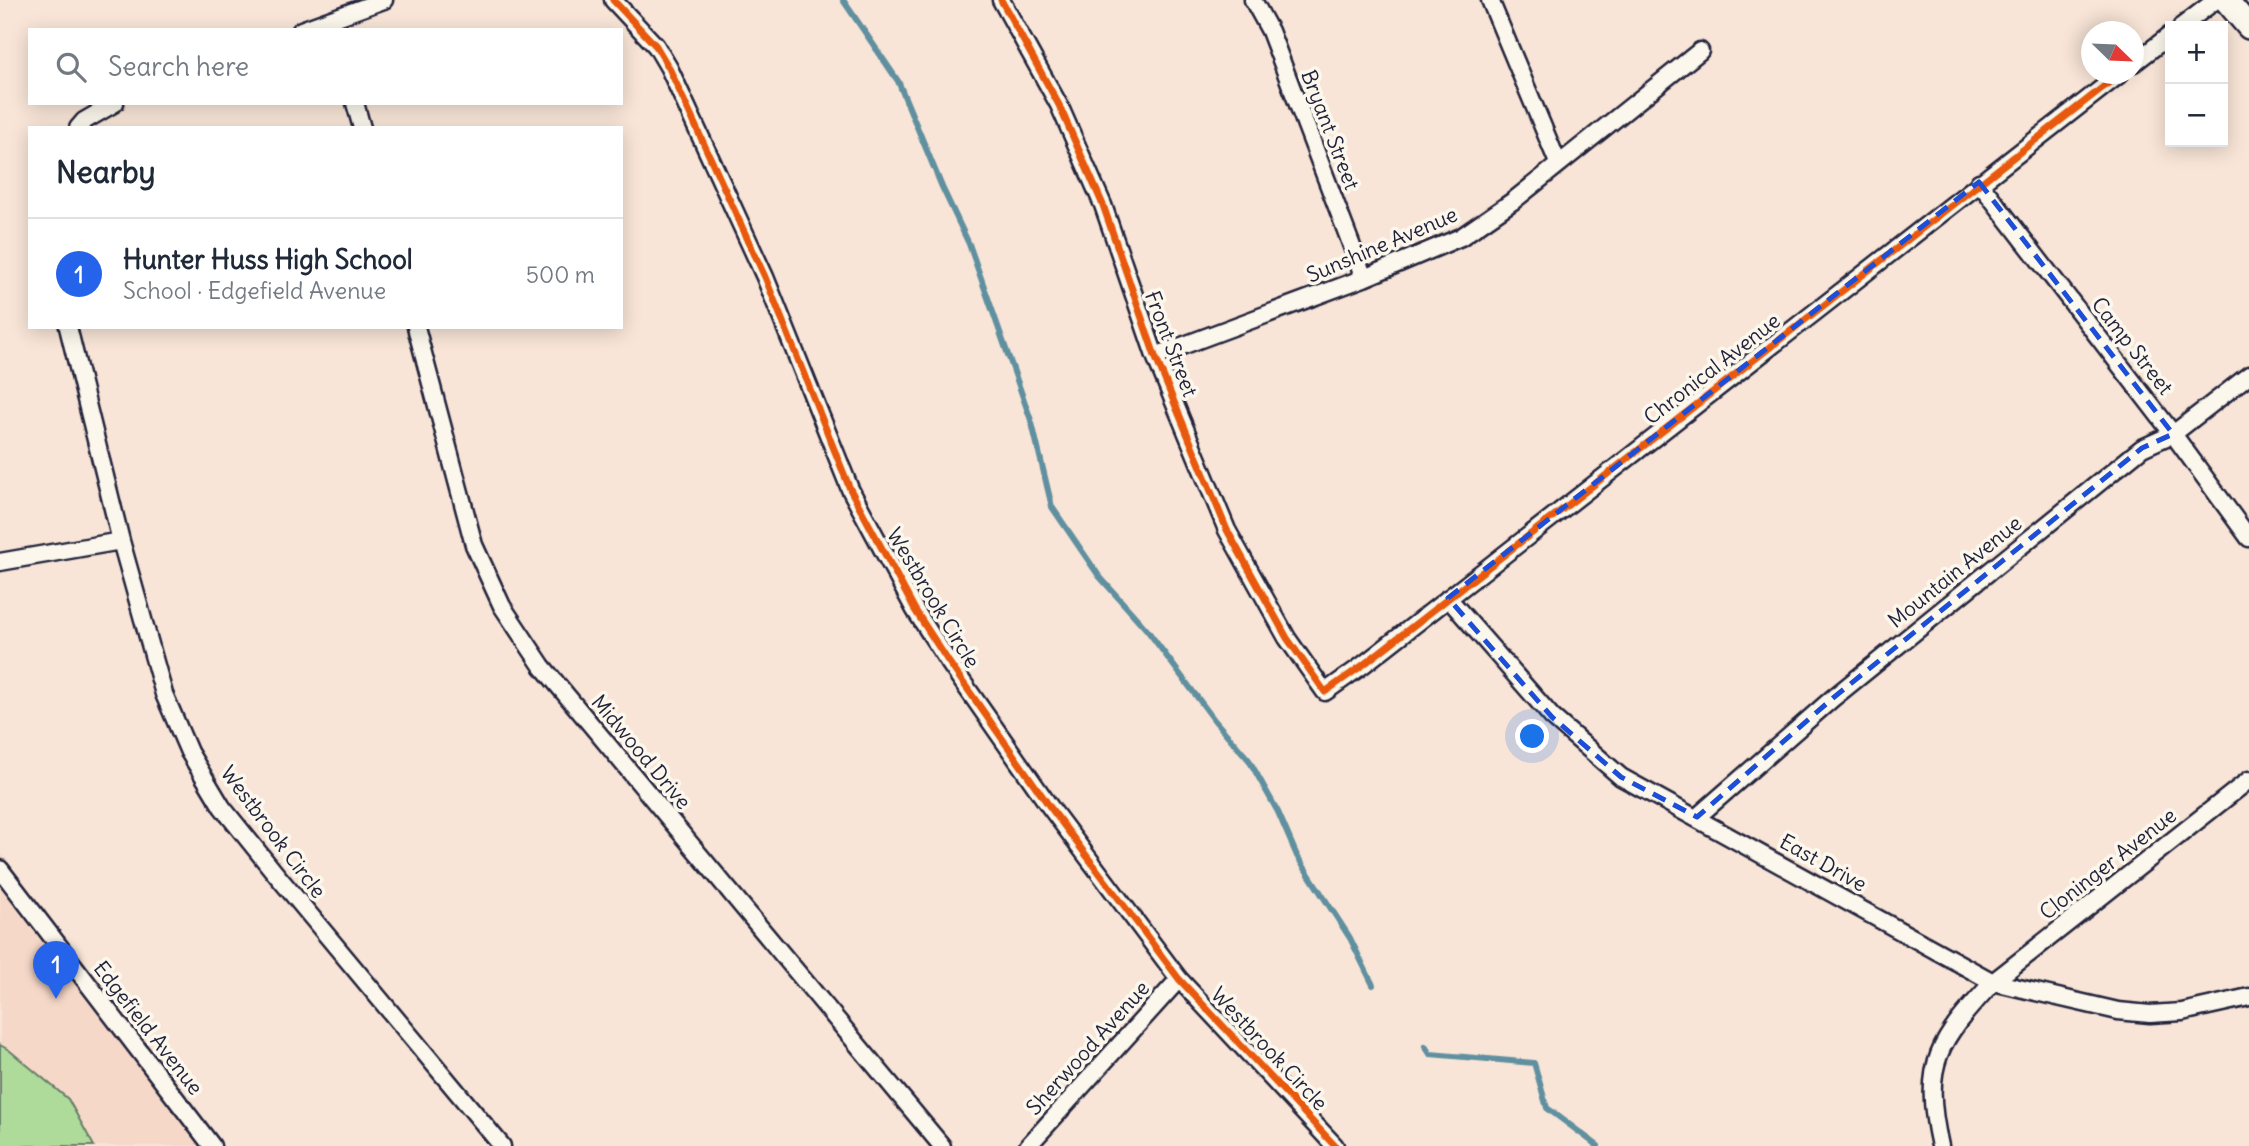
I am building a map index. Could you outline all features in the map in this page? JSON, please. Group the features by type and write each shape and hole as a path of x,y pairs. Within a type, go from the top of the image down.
{"main road":[{"path":"2225,0 2249,27"}],"street":[{"path":"312,28 333,24 384,0"},
{"name":"Westbrook Circle","path":"612,0 656,46 669,68 765,277 850,489 915,610 1050,807 1179,979 1335,1146"},
{"name":"Front Street","path":"1001,0 1059,105 1103,205 1154,356 1227,530 1287,638 1325,692"},
{"name":"Bryant Street","path":"1253,0 1270,31 1364,278"},
{"path":"1490,0 1558,163"},
{"path":"2189,21 2216,0"},
{"path":"2144,55 2165,39"},
{"name":"Sunshine Avenue","path":"1154,356 1364,278 1461,237 1496,214 1700,51"},
{"name":"Chronical Avenue","path":"1325,692 2107,84"},
{"path":"80,126 112,105"},
{"path":"356,105 361,126"},
{"name":"Camp Street","path":"1979,182 2173,434 2249,538"},
{"name":"Westbrook Circle","path":"68,329 121,541 164,694 189,752 222,807 502,1146"},
{"name":"Midwood Drive","path":"416,329 474,545 502,606 542,666 942,1146"},
{"name":"Mountain Avenue","path":"1697,817 1833,698 2142,448 2173,434 2249,375"},
{"path":"0,562 121,541"},
{"name":"East Drive","path":"1448,598 1552,717 1621,777 1993,982 2118,1011 2150,1014 2182,1012 2249,997"},
{"name":"Cloninger Avenue","path":"1940,1146 1932,1101 1932,1074 1942,1043 1963,1014 1993,982 2249,780"},
{"name":"Edgefield Avenue","path":"0,869 212,1146"},
{"name":"Sherwood Avenue","path":"1028,1146 1179,979"}],"highlighted area":[{"path":"1979,182 2173,434 2142,448 1833,698 1697,817 1621,777 1552,717 1448,598"}],"shaded area":[{"path":"0,852 223,1146 0,1146"}],"green space":[{"path":"0,1045 68,1099 94,1146 0,1146"}],"waterway":[{"path":"843,0 898,81 969,244 1032,423 1052,507 1099,576 1147,630 1215,721 1249,760 1278,812 1297,856 1350,938 1373,985"},
{"path":"1425,1046 1430,1054 1534,1063 1547,1108 1598,1146"}],"cycle path":[{"path":"613,0 656,46 669,68 765,277 850,489 915,610 1050,807 1179,979 1335,1146"},
{"path":"1001,0 1059,105 1103,205 1155,356 1227,530 1287,638 1325,692 2107,84"}],"place":[{"name":"Hunter Huss High School","path":"56,999"}]}
